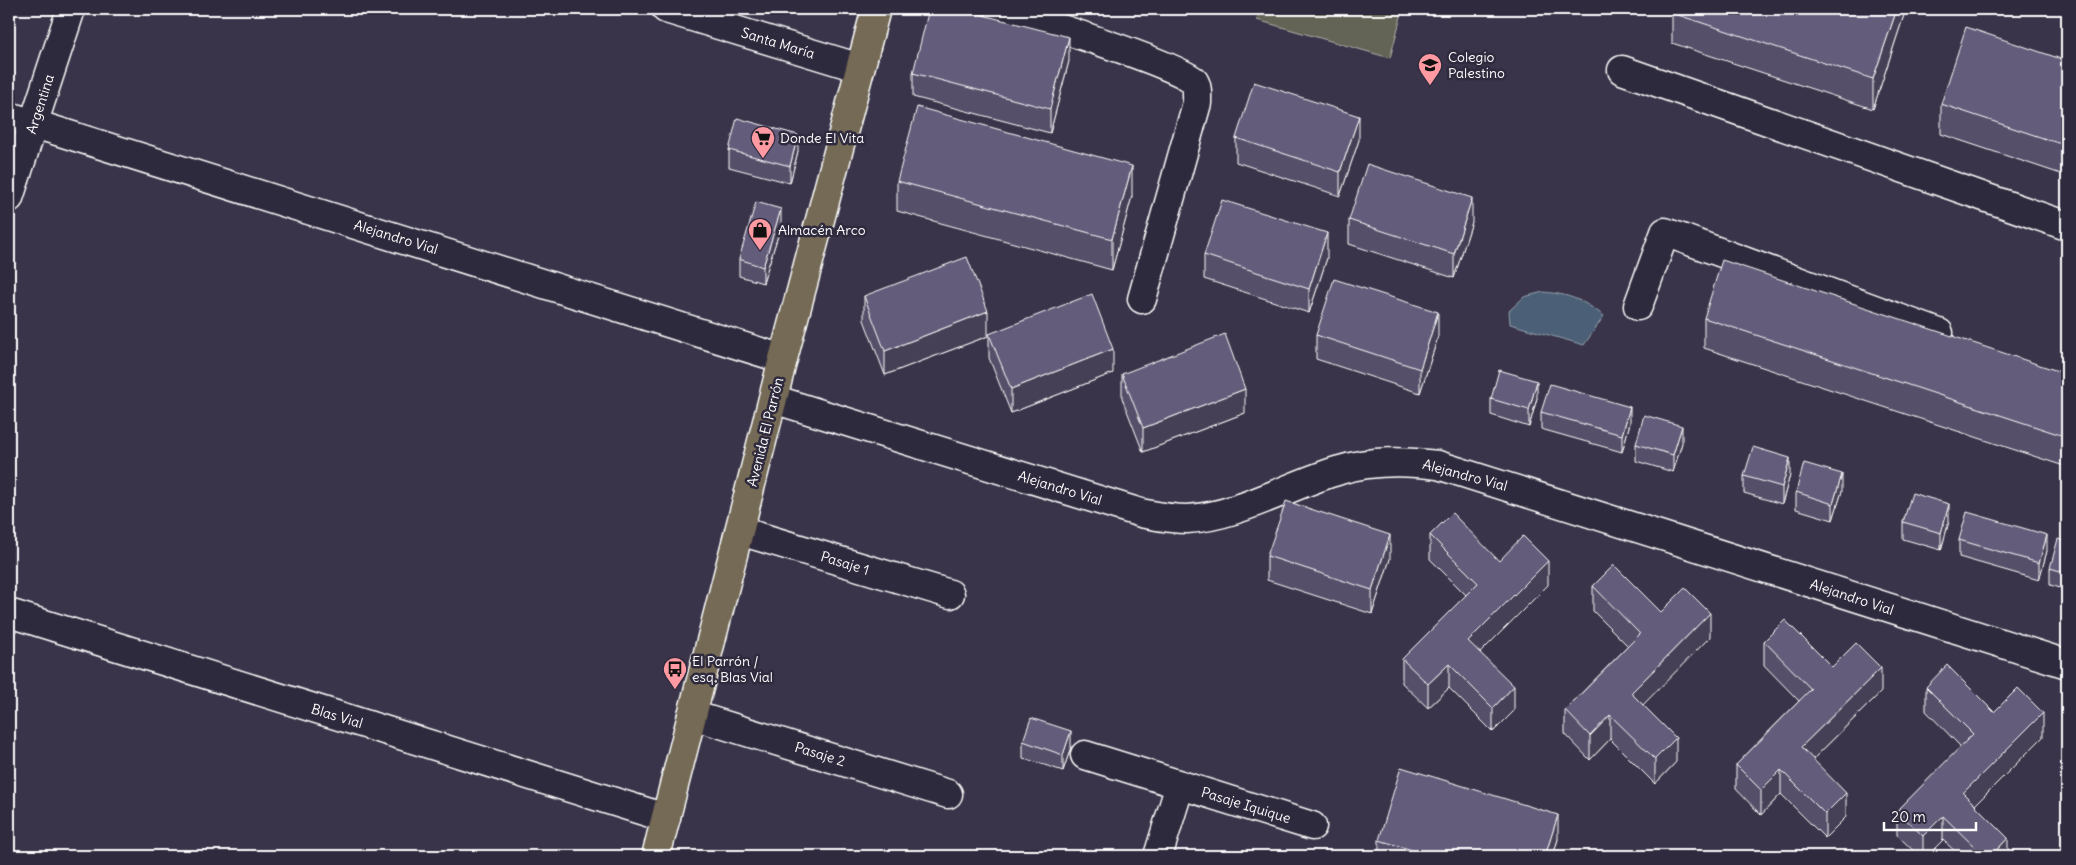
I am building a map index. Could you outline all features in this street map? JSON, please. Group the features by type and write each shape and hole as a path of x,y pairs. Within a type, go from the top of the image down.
{"main road":[{"name":"Avenida El Parrón","path":"656,856 783,359 876,9"}],"street":[{"name":"Argentina","path":"9,198 21,119 71,9"},
{"name":"Santa María","path":"666,9 860,68"},
{"path":"999,9 1156,62 1185,74 1194,81 1197,90 1197,103 1142,299"},
{"path":"1622,70 2067,226"},
{"name":"Alejandro Vial","path":"21,119 783,359"},
{"path":"1638,306 1665,232 1964,342"},
{"name":"Alejandro Vial","path":"773,400 1142,513 1165,518 1188,519 1216,514 1340,470 1366,464 1394,462 1438,465 2067,664"},
{"name":"Pasaje 1","path":"740,531 950,594"},
{"name":"Blas Vial","path":"9,613 666,818"},
{"name":"Pasaje 2","path":"692,715 948,794"},
{"name":"Pasaje Iquique","path":"1084,755 1312,826"},
{"path":"1158,856 1180,785"}],"shaded area":[{"path":"1260,9 1403,9 1390,58 1257,20"}],"water":[{"path":"1543,292 1561,294 1575,299 1604,316 1584,345 1510,324 1509,311 1524,297"}],"building":[{"path":"929,9 959,9 1069,37 1050,109 913,73"},
{"path":"1674,9 1897,9 1873,79 1672,13"},
{"path":"1966,27 2067,61 2067,146 1941,104"},
{"path":"1254,82 1359,116 1340,172 1236,138"},
{"path":"917,107 1132,166 1112,239 897,181"},
{"path":"737,118 798,135 790,166 729,150"},
{"path":"1367,164 1472,198 1454,254 1349,220"},
{"path":"1222,200 1327,233 1309,289 1204,255"},
{"name":"Almacén Arco","path":"756,202 781,209 763,267 739,259"},
{"path":"967,257 988,311 885,351 864,296"},
{"path":"1722,260 2067,374 2067,437 1704,318"},
{"path":"1334,279 1438,312 1420,369 1316,335"},
{"path":"1092,294 1113,349 1011,389 989,334"},
{"path":"1225,334 1245,389 1143,428 1122,374"},
{"path":"1499,370 1537,381 1529,410 1491,399"},
{"path":"1550,384 1630,407 1622,435 1541,412"},
{"path":"1644,415 1682,426 1673,455 1636,444"},
{"path":"1753,447 1790,458 1782,487 1744,476"},
{"path":"1804,463 1842,474 1833,504 1796,492"},
{"path":"1912,493 1949,504 1941,533 1903,522"},
{"path":"1286,501 1390,535 1372,590 1267,556"},
{"path":"1967,512 2047,535 2039,563 1959,540"},
{"path":"1452,513 1499,561 1523,536 1548,561 1468,641 1514,686 1493,708 1449,664 1428,684 1402,659 1478,583 1430,535"},
{"path":"2058,539 2067,542 2067,573 2050,568"},
{"path":"1614,565 1661,612 1685,588 1710,613 1631,693 1676,738 1655,759 1610,715 1590,736 1565,710 1640,634 1593,586"},
{"path":"1785,620 1832,667 1856,643 1881,668 1801,747 1846,793 1825,814 1781,770 1761,790 1736,765 1811,689 1764,641"},
{"path":"1947,665 1994,712 2018,688 2043,713 1963,793 2008,838 1991,856 1984,856 1943,816 1923,836 1897,811 1973,734 1926,687"},
{"path":"1031,718 1071,731 1063,755 1023,741"},
{"path":"1401,767 1558,815 1545,856 1432,856 1379,840"}],"place":[{"name":"Colegio Palestino","path":"1430,86"},
{"name":"Donde El Vita","path":"763,159"},
{"name":"Almacén Arco","path":"760,251"},
{"name":"El Parrón / esq. Blas Vial","path":"675,690"}]}
